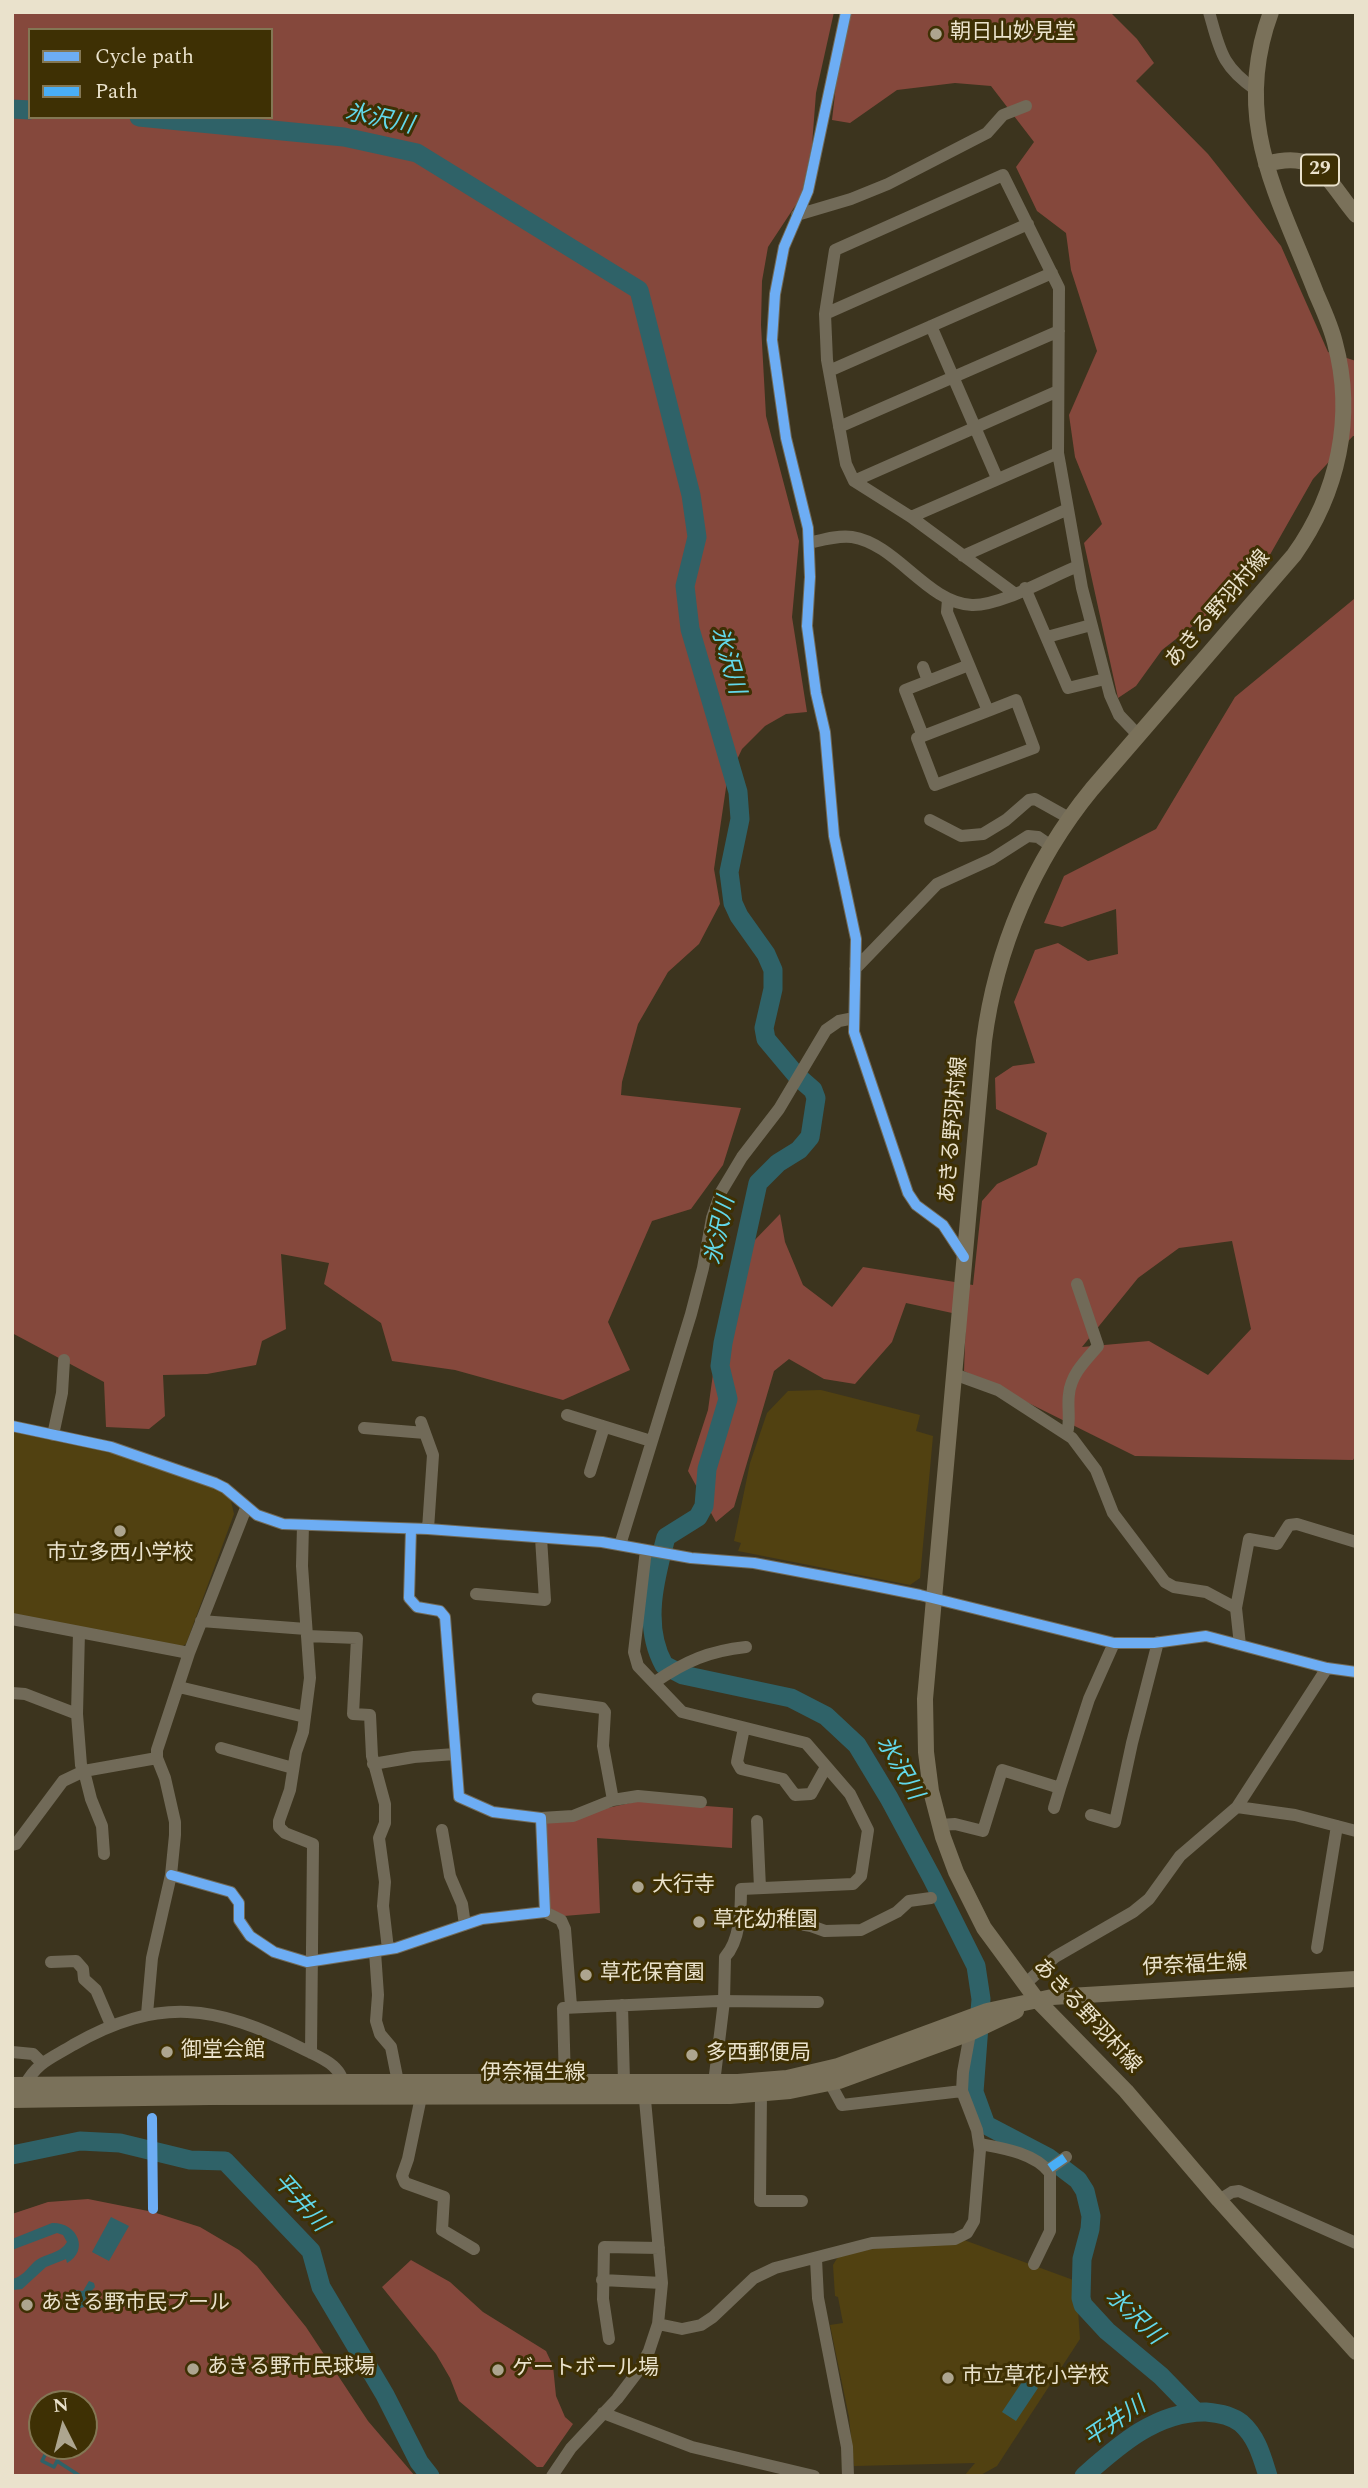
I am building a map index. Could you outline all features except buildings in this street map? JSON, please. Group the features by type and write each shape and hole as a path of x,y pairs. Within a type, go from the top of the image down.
{"main road":[{"name":"あきる野羽村線","path":"1271,12 1258,71 1258,126 1274,192 1335,342 1344,405 1339,456 1320,513 1294,555 1069,818 1035,874 1013,924 990,1003 982,1058 924,1723 931,1791 940,1825 956,1872 984,1928 1037,2000 1126,2091 1356,2353"},
{"name":"29","path":"1266,164 1284,159 1299,159 1311,164 1356,215"},
{"name":"伊奈福生線","path":"12,2101 344,2089 398,2082 624,2082 644,2090 730,2096 790,2091 830,2082 1037,2000 1077,1995 1356,1979"},
{"name":"伊奈福生線","path":"19,2085 344,2089 421,2096 644,2090 713,2082 787,2078 838,2066 978,2022"}],"street":[{"path":"846,12 808,191 784,247 775,294 772,340 786,438 809,543 807,626 816,693 825,732 832,824 855,932 854,1032 908,1193 916,1205 943,1225 964,1257"},
{"path":"1209,12 1223,57 1237,77 1256,90"},
{"path":"797,215 851,199 888,184 987,133 1003,115 1026,106"},
{"path":"1105,679 1068,688 1046,637 1019,591 854,481 846,464 829,372 825,314 835,250 1003,175 1059,288 1058,453 1078,566 1105,679 1118,715 1138,735"},
{"path":"825,314 1028,224"},
{"path":"829,372 1052,273"},
{"path":"931,326 997,478"},
{"path":"839,427 1059,331"},
{"path":"854,481 1058,391"},
{"path":"911,517 1058,453"},
{"path":"963,556 1068,509"},
{"path":"809,543 850,537 866,541 879,547 948,599 970,605 996,601 1078,566"},
{"path":"948,599 947,612 988,711"},
{"path":"1046,637 1091,625"},
{"path":"923,736 905,690 969,665"},
{"path":"923,667 928,681"},
{"path":"1016,700 1034,748 935,785 917,738 923,736 1016,700"},
{"path":"930,820 961,836 982,834 1006,820 1029,800 1035,799 1069,818"},
{"path":"855,969 937,884 992,859 1028,836 1038,838 1051,846"},
{"path":"620,1545 691,1314 712,1218 721,1192 779,1109 826,1030 839,1021 854,1018"},
{"path":"1067,1433 1069,1394 1074,1374 1098,1346 1076,1284"},
{"path":"53,1435 62,1393 64,1360"},
{"path":"954,1374 998,1390 1067,1433 1096,1471 1113,1513 1166,1583 1174,1587 1206,1592 1236,1608"},
{"path":"567,1415 651,1441"},
{"path":"12,1426 110,1447 215,1483 236,1497 246,1508 268,1520 284,1524 428,1529 541,1538 620,1545 713,1561 754,1563 933,1598 1114,1643 1158,1642 1206,1636 1327,1668 1356,1672"},
{"path":"364,1428 423,1427 433,1455 428,1529"},
{"path":"590,1472 604,1427"},
{"path":"147,2014 152,1958 171,1875 175,1822 157,1750 189,1653 246,1508"},
{"path":"1240,1645 1236,1608 1249,1539 1277,1544 1289,1525 1293,1524 1356,1542"},
{"path":"303,1525 302,1566 310,1678 305,1717 279,1826 285,1833 313,1844 314,1962 311,2053"},
{"path":"411,1529 409,1598 417,1607 440,1611 445,1617 458,1797 493,1812 541,1818 573,1816 613,1800 638,1796 701,1802"},
{"path":"476,1594 545,1600 541,1538"},
{"path":"649,1550 634,1652 638,1665 660,1679 682,1712 806,1743 850,1794 868,1830 861,1875 853,1884 741,1888 733,1948 725,1957 724,2001 713,2082"},
{"path":"12,1619 189,1653"},
{"path":"201,1621 357,1638 353,1714 370,1715 373,1764 386,1804 385,1823 379,1839 385,1882 376,2021 380,2034 391,2047 398,2082"},
{"path":"79,1632 77,1714 80,1765 102,1826 104,1854"},
{"path":"1091,1815 1115,1822 1158,1642"},
{"path":"1054,1808 1089,1699 1114,1643"},
{"path":"660,1679 687,1661 722,1650 746,1647"},
{"path":"1026,1983 1055,1957 1133,1912 1149,1899 1180,1856 1237,1807 1327,1668"},
{"path":"179,1687 305,1717"},
{"path":"12,1693 25,1693 77,1714"},
{"path":"538,1699 602,1708 605,1712 603,1746 613,1800"},
{"path":"744,1728 737,1762 741,1769 783,1779 795,1795 811,1794 826,1768"},
{"path":"221,1748 293,1769"},
{"path":"373,1764 455,1754"},
{"path":"12,1845 16,1844 63,1781 84,1771 157,1758"},
{"path":"940,1825 955,1824 983,1831 1002,1770 1060,1788"},
{"path":"1237,1807 1295,1815 1356,1831"},
{"path":"541,1818 545,1912"},
{"path":"757,1821 760,1888"},
{"path":"1317,1948 1337,1826"},
{"path":"442,1830 450,1876 462,1904 465,1925"},
{"path":"171,1875 231,1892 239,1903 239,1920 250,1936 274,1952 297,1960 314,1962 382,1951 506,1915 545,1912 561,1920 565,1929 571,2006"},
{"path":"739,1918 794,1923 825,1931 861,1930 897,1912 909,1901 931,1898"},
{"path":"51,1962 76,1961 83,1969 85,1979 96,1990 111,2025"},
{"path":"565,2083 564,2008 724,2001 818,2002"},
{"path":"622,2005 624,2082"},
{"path":"19,2085 42,2063 111,2025 147,2014 192,2012 246,2023 311,2053 336,2066 344,2089"},
{"path":"657,2324 682,2329 701,2325 762,2273 872,2243 955,2239 970,2230 974,2221 980,2144 978,2130 962,2091 963,2072 978,2022"},
{"path":"12,2052 33,2054 42,2063"},
{"path":"830,2082 842,2105 962,2091"},
{"path":"552,2476 571,2448 639,2370 649,2351 657,2324 662,2283 644,2090"},
{"path":"761,2093 754,2202 802,2201"},
{"path":"421,2096 402,2176 405,2183 444,2197 442,2230 474,2249"},
{"path":"980,2144 1013,2151 1049,2169"},
{"path":"1049,2169 1066,2157"},
{"path":"1034,2264 1050,2231 1049,2169"},
{"path":"1219,2200 1239,2191 1356,2243"},
{"path":"609,2339 603,2299 604,2247 659,2248"},
{"path":"816,2259 818,2298 848,2447 848,2476"},
{"path":"602,2280 662,2283"},
{"path":"603,2413 692,2447 814,2476"}],"shaded area":[{"path":"12,12 834,12 816,93 812,145 801,197 768,247 762,281 761,325 766,416 799,541 792,617 807,712 786,714 765,726 742,749 727,781 714,869 720,904 699,944 668,972 638,1024 622,1082 621,1095 741,1108 723,1165 691,1209 652,1221 608,1322 630,1370 563,1400 455,1370 392,1361 381,1323 324,1284 329,1263 281,1254 286,1329 262,1341 256,1365 207,1374 163,1375 165,1416 149,1429 106,1427 104,1382 12,1333"},
{"path":"851,12 1110,12 1137,39 1154,63 1136,81 1208,154 1281,246 1328,352 1356,361 1356,436 1353,436 1313,479 1259,574 1162,650 1136,686 1118,698 1084,543 1102,524 1075,457 1069,415 1097,351 1071,270 1066,233 1037,211 1016,167 1034,142 991,86 955,83 897,90 850,123 832,120 839,59"},
{"path":"1356,590 1356,1455 1353,1460 1135,1456 964,1371 966,1316 906,1303 892,1342 855,1384 824,1379 789,1359 774,1371 734,1507 716,1522 688,1471 708,1410 716,1352 749,1246 780,1214 785,1242 803,1285 832,1307 863,1267 973,1285 982,1201 997,1184 1037,1165 1047,1133 996,1109 995,1078 1013,1066 1035,1063 1014,1002 1035,950 1058,943 1088,961 1118,954 1116,909 1062,927 1044,923 1064,876 1156,829 1235,697 1354,599","holes":["1232,1241 1251,1329 1208,1375 1149,1341 1082,1347 1138,1278 1179,1248"]},
{"path":"821,1390 920,1415 916,1431 933,1436 920,1578 910,1585 738,1551 741,1543 734,1541 750,1463 767,1413 788,1391"},
{"name":"市立多西小学校","path":"12,1432 116,1454 220,1490 231,1501 234,1514 186,1644 181,1647 12,1615"},
{"path":"639,1801 733,1808 732,1848 597,1838 600,1913 564,1916 547,1907 544,1822"},
{"path":"88,2199 153,2212 200,2227 239,2250 257,2266 306,2327 368,2421 415,2476 12,2476 12,2214 48,2202"},
{"name":"市立草花小学校","path":"964,2240 1076,2281 1080,2339 997,2466 979,2476 964,2476 975,2463 854,2466 849,2417 830,2325 843,2323 838,2297 835,2296 833,2265 839,2255 878,2248"},
{"path":"411,2260 450,2282 483,2312 546,2351 553,2366 556,2396 565,2417 573,2424 543,2467 537,2467 459,2401 436,2354 382,2287"}],"water":[{"path":"111,2217 129,2226 109,2261 92,2252"},
{"path":"52,2223 68,2227 78,2238 78,2251 74,2258 67,2263 66,2259 46,2267 22,2289 12,2290 12,2279 22,2275 38,2259 60,2249 67,2242 63,2235 57,2233 12,2250 12,2239"},
{"path":"89,2281 94,2283 95,2287 86,2297 84,2307 75,2310 68,2295 74,2290 83,2291"},
{"path":"1024,2379 1038,2388 1016,2421 1002,2412"}],"waterway":[{"name":"氷沢川","path":"12,109 28,110"},
{"name":"氷沢川","path":"160,119 344,137 417,153 639,290 691,495 697,537 685,586 690,629 738,792 740,819 729,872 733,903 766,954 773,970 773,989 764,1028 766,1039 797,1076 813,1090 816,1098 810,1137 799,1150 778,1163 758,1183 723,1343 720,1366 728,1399 707,1469 704,1506 698,1517 666,1537 653,1602 653,1634 657,1650 664,1665 683,1675 791,1698 826,1716 857,1745 889,1798 976,1966 981,1999 974,2092 986,2125 1049,2158 1078,2180 1085,2191 1091,2216 1082,2259 1083,2305 1107,2331 1161,2376 1196,2412"},
{"name":"平井川","path":"12,2155 80,2141 120,2143 190,2160 225,2161 311,2251 321,2287 385,2395 419,2462 430,2476"},
{"name":"平井川","path":"1084,2476 1125,2442 1155,2424 1171,2417 1206,2412 1229,2416 1247,2429 1258,2448 1268,2476"},
{"path":"47,2451 59,2457 54,2467 42,2461 47,2451"},
{"path":"57,2461 80,2476"}],"marked path":[{"path":"1050,2168 1066,2157"}],"cycle path":[{"path":"846,12 808,191 784,247 775,294 772,340 786,438 808,528 810,577 807,626 816,693 825,732 834,836 856,939 854,1032 908,1193 916,1205 943,1225 964,1257"},
{"path":"12,1426 111,1447 215,1483 257,1515 283,1524 428,1529 602,1542 691,1558 754,1563 860,1583 920,1595 1114,1643 1154,1643 1206,1636 1327,1668 1356,1672"},
{"path":"171,1875 231,1892 239,1903 239,1920 250,1936 274,1952 307,1962 396,1948 482,1919 545,1912 541,1818 493,1812 459,1797 445,1617 440,1611 417,1607 409,1598 411,1529"},
{"path":"152,2118 153,2209"}],"place":[{"name":"朝日山妙見堂","path":"936,34"},
{"name":"市立多西小学校","path":"120,1531"},
{"name":"大行寺","path":"638,1887"},
{"name":"草花幼稚園","path":"699,1922"},
{"name":"草花保育園","path":"586,1975"},
{"name":"御堂会館","path":"167,2052"},
{"name":"多西郵便局","path":"692,2055"},
{"name":"あきる野市民プール","path":"27,2305"},
{"name":"あきる野市民球場","path":"193,2369"},
{"name":"ゲートボール場","path":"498,2370"},
{"name":"市立草花小学校","path":"948,2378"}]}
